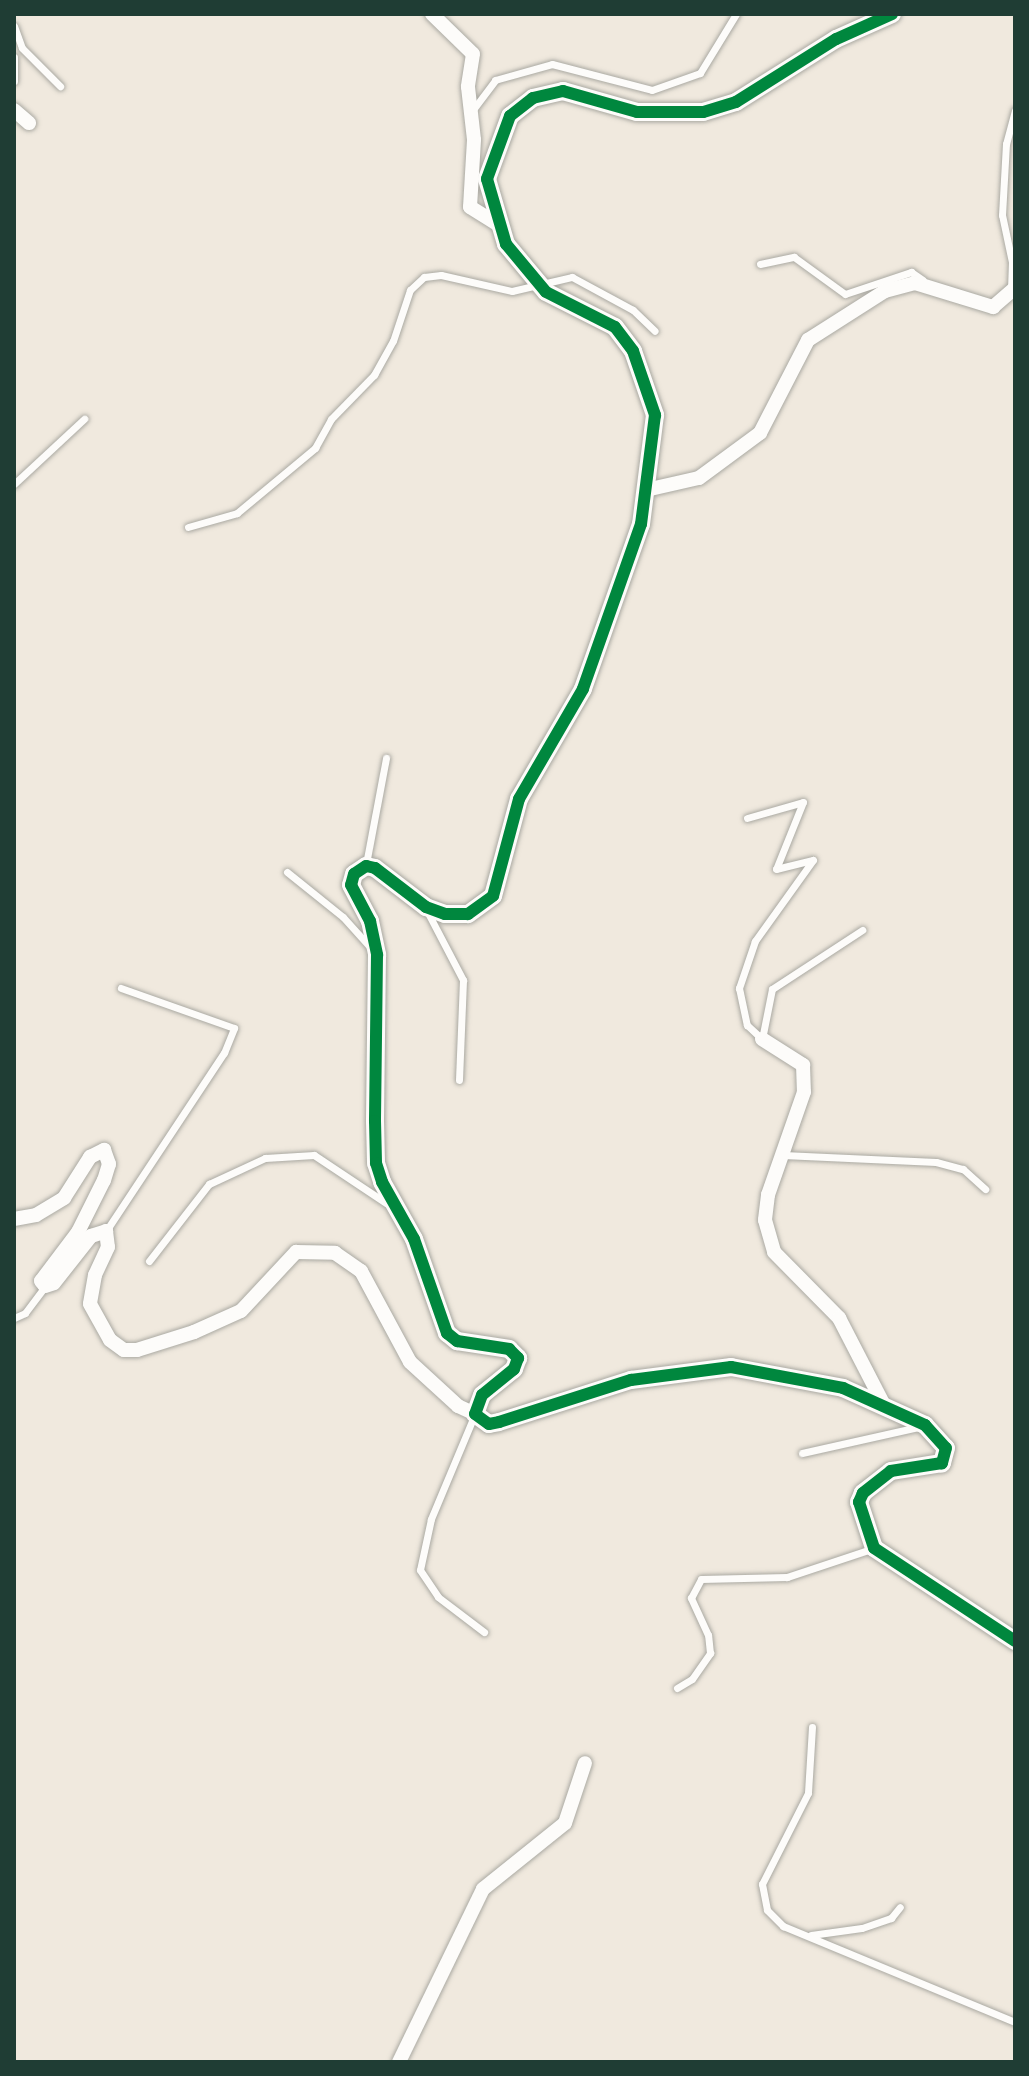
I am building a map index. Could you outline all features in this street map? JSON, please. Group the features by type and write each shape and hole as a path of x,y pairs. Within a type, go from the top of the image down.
{"street":[{"path":"432,14 473,54 470,207 499,225"},
{"path":"475,1414 482,1395 514,1369 518,1358 509,1349 457,1341 447,1333 414,1239 376,1163 377,955 370,921 351,885 354,874 366,866 426,907 468,914 493,896 519,799 583,689 624,581 623,570 641,524 655,415 633,351 615,327 546,292 536,282 499,225 490,201 490,164 510,116 533,98 563,91 637,112 703,112 736,102 836,39 892,14"},
{"path":"14,110 29,123"},
{"path":"646,490 699,478 760,433 808,340 885,291 915,283 993,307 1013,290"},
{"path":"762,1039 803,1065 804,1092 781,1155 765,1220 774,1252 839,1318 884,1405"},
{"path":"14,1219 36,1215 64,1198 90,1157 104,1150 108,1154 104,1180 78,1232 41,1281 45,1286 54,1283 91,1236 106,1231 108,1247 95,1275 90,1304 98,1326 124,1350 194,1332 241,1311 296,1252 335,1253 361,1271 410,1362 458,1406 489,1424 631,1380 731,1367 803,1376 884,1405 925,1425 946,1448 942,1463 891,1471 875,1480 859,1502 874,1548 881,1558 1015,1641"},
{"path":"399,2062 483,1889 565,1823 585,1763"}],"lane":[{"path":"471,113 495,80 552,64 652,90 700,73 736,14"},
{"path":"14,26 22,48 60,86"},
{"path":"14,57 14,81"},
{"path":"1013,290 1012,262 1002,215 1006,144 1015,110"},
{"path":"760,264 794,257 819,270 845,294 911,272 942,291"},
{"path":"188,527 237,513 315,448 331,419 374,375 393,341 410,290 424,277 441,275 512,291 536,282 572,277 633,310 655,331"},
{"path":"14,484 84,419"},
{"path":"366,866 386,758"},
{"path":"747,818 803,802 776,869 813,860 755,941 739,988 747,1025 762,1039"},
{"path":"287,872 343,917 377,955"},
{"path":"426,907 463,980 459,1080"},
{"path":"762,1039 772,989 862,930"},
{"path":"106,1231 224,1053 234,1028 121,988"},
{"path":"149,1261 209,1184 265,1158 314,1155 398,1211"},
{"path":"781,1155 936,1162 963,1169 985,1189"},
{"path":"14,1318 25,1313 45,1286"},
{"path":"475,1414 431,1519 420,1570 438,1597 484,1632"},
{"path":"802,1453 925,1425"},
{"path":"677,1688 692,1679 710,1653 708,1635 691,1598 701,1579 787,1577 874,1548"},
{"path":"812,1727 808,1793 762,1884 767,1910 783,1926 1015,2022"},
{"path":"809,1936 862,1928 891,1918 900,1907"}],"cycle path":[{"path":"892,14 836,39 736,102 703,112 637,112 563,91 533,98 510,116 487,179 506,244 546,292 615,327 633,351 655,415 641,524 583,689 519,799 493,896 468,914 445,914 426,907 375,868 366,866 354,874 351,885 370,921 377,955 375,1121 376,1163 382,1182 414,1239 447,1333 457,1341 509,1349 518,1358 514,1369 482,1395 475,1414 489,1424 631,1380 731,1367 843,1388 925,1425 946,1448 942,1463 891,1471 863,1493 859,1502 874,1548 1015,1641"}]}
